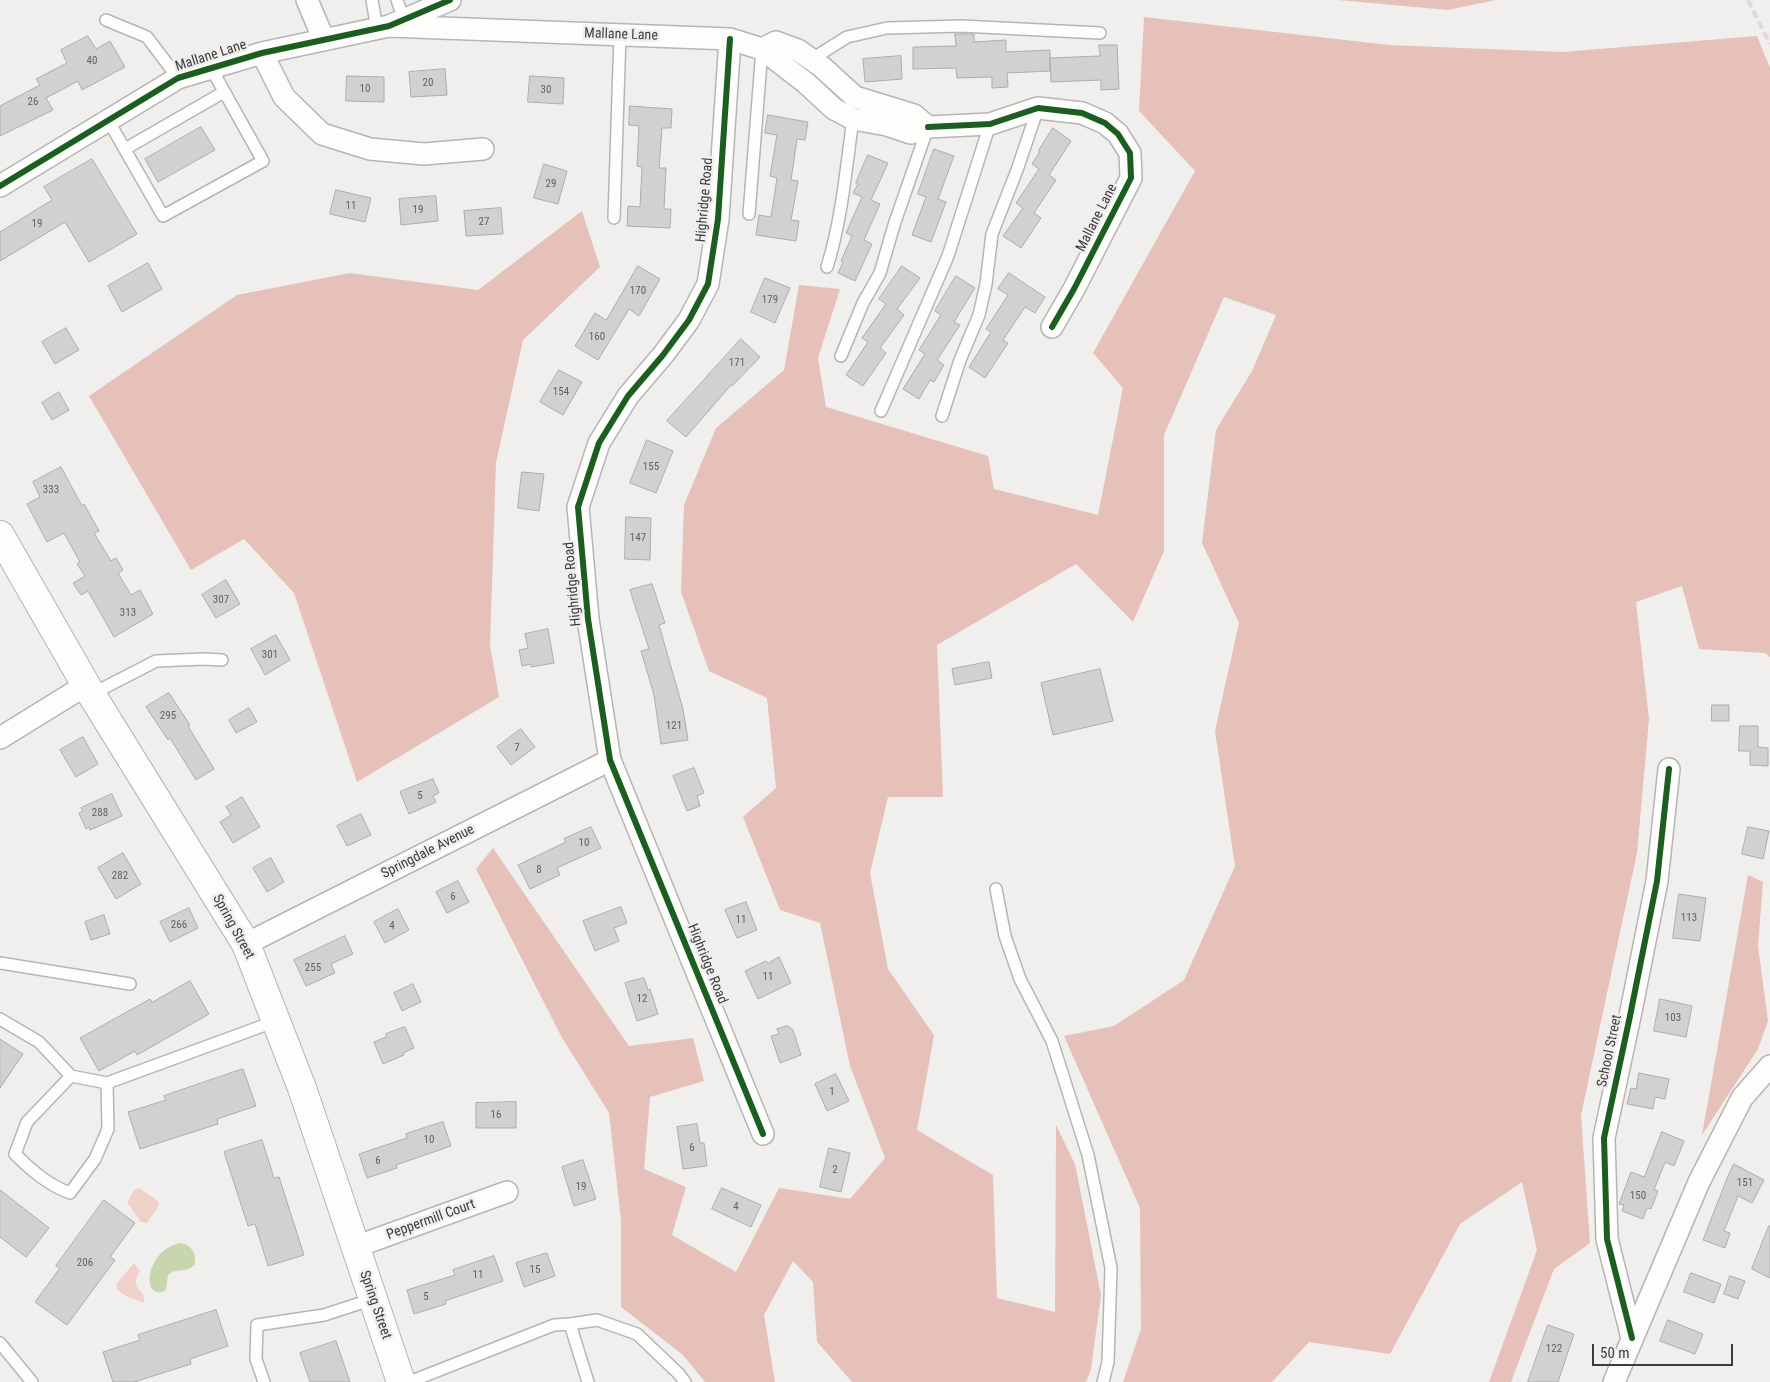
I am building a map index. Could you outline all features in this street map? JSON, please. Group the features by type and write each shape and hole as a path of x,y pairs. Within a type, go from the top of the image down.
{"main road":[{"name":"Spring Street","path":"0,535 89,689 246,944 302,1088 401,1382"}],"street":[{"path":"307,0 324,40"},
{"path":"319,0 324,40"},
{"name":"Mallane Lane","path":"0,186 178,78 262,53 390,25 450,0"},
{"name":"Mallane Lane","path":"390,25 730,39 762,49 798,77 834,109 853,119 887,125 911,133 928,127 990,124 1038,108 1082,113 1105,122 1118,134 1130,153 1131,178 1074,290 1052,327"},
{"name":"Highridge Road","path":"730,39 718,220 708,284 689,320 663,355 628,396 599,443 578,507 588,619 610,760 762,1134"},
{"name":"Mallane Lane","path":"762,49 776,42 798,50 822,67 855,97 914,115 928,127"},
{"path":"262,53 284,97 322,134 370,149 424,154 483,149"},
{"path":"0,738 89,689"},
{"name":"Springdale Avenue","path":"246,944 610,760"},
{"name":"School Street","path":"1632,1338 1607,1239 1604,1138 1656,882 1669,769"},
{"path":"1614,1382 1700,1182 1742,1098 1770,1066"},
{"name":"Peppermill Court","path":"355,1248 507,1192"}],"lane":[{"path":"372,0 390,25"},
{"path":"390,25 397,0"},
{"path":"106,20 147,37 178,78"},
{"path":"798,77 810,59 846,38 887,28 962,26 1100,33"},
{"path":"614,218 620,35"},
{"path":"749,214 762,49"},
{"path":"108,120 163,216 263,161 211,68"},
{"path":"124,149 224,92"},
{"path":"942,416 960,360 979,315 986,284 992,234 1017,170 1038,108"},
{"path":"827,267 834,246 840,214 853,119"},
{"path":"881,411 948,256 990,124"},
{"path":"841,356 863,303 880,274 894,224 928,127"},
{"path":"89,689 156,661 222,660"},
{"path":"996,889 1005,936 1020,979 1052,1041 1088,1156 1111,1268 1108,1362 1103,1382"},
{"path":"0,963 130,984"},
{"path":"0,1019 39,1042 71,1076 107,1083 276,1021"},
{"path":"71,1076 27,1122 15,1154 32,1171 55,1188 70,1194 95,1159 108,1129 107,1083"},
{"path":"264,1382 256,1359 257,1325 324,1315 373,1299"},
{"path":"409,1382 554,1325 597,1320 637,1334 685,1382"},
{"path":"570,1324 588,1382"},
{"path":"0,1343 32,1382"}],"shaded area":[{"path":"1338,0 1496,0 1448,10"},
{"path":"1144,17 1389,45 1562,52 1757,36 1770,68 1770,657 1765,653 1699,649 1682,586 1636,602 1649,719 1637,853 1581,1115 1590,1243 1554,1269 1511,1382 1489,1382 1537,1250 1522,1182 1460,1224 1390,1354 1309,1342 1272,1382 1123,1382 1141,1329 1140,1208 1064,1036 1114,1026 1184,980 1235,866 1215,731 1239,623 1202,543 1216,430 1252,371 1276,315 1224,297 1164,435 1164,551 1133,622 1076,564 937,645 943,797 888,797 870,873 888,969 934,1035 917,1130 993,1175 997,1298 1055,1312 1056,1125 1075,1164 1101,1295 1091,1369 1086,1382 852,1382 817,1342 813,1282 793,1261 764,1315 775,1382 705,1382 683,1355 621,1307 621,1220 609,1113 561,1036 476,869 493,848 629,1046 693,1038 704,1081 650,1097 644,1169 686,1187 672,1235 736,1272 779,1188 850,1199 885,1158 850,1066 820,923 780,910 743,817 776,788 767,698 709,671 681,592 684,505 716,428 784,370 799,285 840,289 818,358 826,407 988,456 994,489 1098,515 1123,388 1093,353 1195,171 1139,111"},
{"path":"582,211 600,267 523,340 496,463 490,645 499,697 357,782 294,593 244,539 191,570 89,396 237,295 350,273 478,290"},
{"path":"1748,875 1763,882 1758,946 1768,1021 1758,1049 1702,1135"},
{"path":"139,1188 158,1201 159,1206 147,1223 141,1222 127,1203 134,1190"},
{"path":"181,1243 192,1250 195,1256 195,1264 190,1268 172,1272 168,1275 166,1290 158,1292 153,1289 150,1283 153,1264 169,1247"},
{"path":"134,1263 140,1271 136,1283 143,1295 144,1303 126,1296 117,1290 117,1283"}],"building":[{"path":"955,34 974,34 974,42 1006,40 1006,52 1050,50 1050,71 1007,73 1008,87 992,88 992,77 957,78 956,68 913,69 913,47 956,46"},
{"path":"88,36 96,49 110,41 125,67 82,90 78,81 46,98 53,110 0,136 0,106 40,85 36,79 67,63 61,50"},
{"path":"1099,45 1117,45 1119,89 1101,90 1101,80 1051,82 1050,58 1100,56"},
{"path":"901,56 902,79 865,82 863,59"},
{"path":"445,69 447,95 411,97 409,72"},
{"path":"347,76 384,77 384,102 346,101"},
{"path":"530,76 564,78 563,104 528,102"},
{"path":"630,106 672,109 671,128 662,128 659,168 666,168 664,209 671,209 670,228 627,226 628,206 640,207 642,167 637,166 639,126 629,125"},
{"path":"768,115 808,122 805,140 797,139 791,180 798,181 791,220 799,221 796,241 756,235 759,215 771,217 777,178 770,176 777,135 765,133"},
{"path":"201,127 215,150 158,182 145,159"},
{"path":"1053,128 1071,141 1049,175 1056,180 1034,213 1041,218 1021,248 1003,236 1023,208 1016,203 1039,169 1032,164"},
{"path":"934,149 954,156 938,199 946,202 931,242 912,235 926,197 918,194"},
{"path":"868,155 888,163 871,200 880,204 864,240 872,244 855,281 838,273 852,236 846,233 862,197 853,193"},
{"path":"92,159 137,234 89,262 65,222 0,261 0,232 52,200 44,187"},
{"path":"544,164 567,171 558,204 534,198"},
{"path":"336,190 371,198 365,222 330,214"},
{"path":"436,196 438,221 401,225 399,199"},
{"path":"501,208 503,234 466,236 464,211"},
{"path":"148,263 162,289 122,312 108,286"},
{"path":"638,266 660,279 639,316 629,309 598,360 575,346 595,313 606,320"},
{"path":"902,266 920,278 897,309 904,315 880,348 886,353 863,386 846,375 868,342 862,338 886,304 879,299"},
{"path":"1009,273 1045,297 1035,313 1025,307 1003,340 1008,343 985,378 969,367 991,332 986,329 1008,295 998,289"},
{"path":"956,276 975,288 954,322 960,325 937,360 944,365 934,382 930,380 919,399 903,389 925,354 919,350 941,315 935,311"},
{"path":"765,278 790,288 775,323 751,312"},
{"path":"66,328 79,350 55,364 42,342"},
{"path":"741,339 760,357 731,385 686,437 667,421"},
{"path":"559,370 582,382 563,415 540,402"},
{"path":"59,392 69,410 52,420 42,403"},
{"path":"647,440 673,451 656,493 630,483"},
{"path":"61,467 82,506 84,504 99,531 94,533 111,561 116,558 123,570 118,573 131,595 140,590 153,614 114,637 88,591 81,595 73,583 85,576 77,564 80,562 64,533 47,542 27,504 40,497 33,482"},
{"path":"522,472 544,474 539,511 518,508"},
{"path":"626,517 651,518 650,560 625,559"},
{"path":"226,580 240,604 216,618 202,595"},
{"path":"652,584 665,623 659,625 683,709 688,740 661,744 654,695 641,651 649,649 630,590"},
{"path":"548,629 554,663 531,667 531,664 522,666 519,650 528,648 525,634"},
{"path":"276,635 290,660 265,675 251,649"},
{"path":"989,662 992,678 955,685 952,669"},
{"path":"1100,669 1113,721 1053,735 1041,683"},
{"path":"169,693 190,725 188,726 214,769 196,780 170,738 168,740 146,707"},
{"path":"1712,705 1729,705 1729,721 1712,721"},
{"path":"249,708 257,722 236,733 229,720"},
{"path":"1740,726 1758,726 1758,747 1768,748 1768,766 1750,765 1750,751 1739,751"},
{"path":"521,729 535,747 511,765 497,747"},
{"path":"83,737 98,764 76,777 60,750"},
{"path":"694,768 704,793 697,796 700,806 687,811 673,776"},
{"path":"433,779 439,793 433,796 436,802 409,814 400,792"},
{"path":"112,794 122,816 90,830 89,827 86,829 79,813 83,811 81,808"},
{"path":"242,797 260,827 233,843 220,822 231,815 226,807"},
{"path":"361,814 371,835 347,846 337,826"},
{"path":"591,827 601,848 557,868 560,875 530,889 518,865 566,842 564,839"},
{"path":"1748,827 1769,831 1763,859 1742,854"},
{"path":"123,853 141,884 116,899 98,868"},
{"path":"271,858 284,882 267,892 253,868"},
{"path":"458,881 469,902 447,913 436,892"},
{"path":"1679,894 1706,898 1700,941 1673,938"},
{"path":"746,902 757,930 737,938 725,910"},
{"path":"621,907 627,923 614,928 619,941 595,951 583,921"},
{"path":"189,908 198,928 170,942 160,922"},
{"path":"398,909 409,930 385,943 374,922"},
{"path":"104,915 110,934 91,940 85,922"},
{"path":"345,936 353,954 331,964 335,973 306,986 294,960"},
{"path":"779,957 791,983 758,999 745,971"},
{"path":"644,978 648,990 650,989 658,1014 637,1021 625,983"},
{"path":"190,981 209,1014 137,1055 135,1051 99,1071 80,1038 150,999 152,1002"},
{"path":"413,984 421,1002 402,1011 394,993"},
{"path":"1660,999 1692,1006 1686,1037 1654,1031"},
{"path":"788,1026 793,1030 801,1055 780,1063 771,1036 779,1034 777,1029"},
{"path":"405,1027 414,1048 403,1053 404,1055 383,1064 374,1042 386,1037 386,1034"},
{"path":"0,1039 23,1054 0,1088"},
{"path":"243,1069 256,1106 217,1119 218,1124 140,1149 128,1112 166,1100 164,1096"},
{"path":"1639,1073 1669,1079 1665,1099 1655,1097 1653,1109 1627,1104 1631,1088 1636,1089"},
{"path":"836,1074 849,1101 827,1111 815,1084"},
{"path":"516,1102 516,1128 476,1128 476,1103"},
{"path":"443,1122 451,1146 396,1165 397,1168 367,1178 359,1154 407,1138 406,1134"},
{"path":"697,1124 700,1143 704,1143 707,1166 683,1169 677,1127"},
{"path":"1662,1132 1684,1141 1674,1166 1665,1162 1654,1190 1658,1191 1651,1209 1647,1208 1643,1219 1622,1211 1624,1205 1619,1204 1631,1172 1644,1177"},
{"path":"262,1140 274,1178 279,1177 304,1255 268,1266 255,1224 248,1226 224,1152"},
{"path":"829,1148 850,1153 841,1192 820,1187"},
{"path":"583,1160 596,1199 574,1206 562,1167"},
{"path":"1734,1164 1764,1180 1752,1203 1738,1196 1724,1231 1730,1233 1725,1248 1703,1240"},
{"path":"722,1188 761,1205 751,1227 712,1209"},
{"path":"0,1190 49,1228 26,1257 0,1237"},
{"path":"104,1200 135,1223 110,1257 115,1260 67,1325 35,1302 60,1268 56,1266"},
{"path":"1770,1226 1770,1278 1752,1269"},
{"path":"547,1253 555,1276 524,1287 516,1263"},
{"path":"494,1256 503,1281 445,1301 446,1304 414,1314 407,1290 455,1275 453,1270"},
{"path":"1691,1273 1721,1284 1714,1303 1684,1292"},
{"path":"1730,1276 1745,1281 1738,1299 1724,1294"},
{"path":"216,1310 228,1346 190,1359 191,1364 134,1382 113,1382 103,1352 140,1340 138,1335"},
{"path":"1668,1320 1703,1334 1695,1354 1660,1341"},
{"path":"1548,1325 1574,1334 1558,1382 1528,1382"},
{"path":"336,1341 350,1382 310,1382 300,1353"}],"railway":[{"path":"1748,0 1770,44"}],"cycle path":[{"path":"0,186 178,78 262,53 389,26 450,0"},
{"path":"730,39 718,219 708,284 689,320 663,355 628,396 599,443 578,507 588,619 610,760 763,1134"},
{"path":"928,127 990,124 1038,108 1082,113 1105,123 1118,134 1130,153 1131,178 1074,289 1052,327"},
{"path":"1632,1338 1607,1239 1604,1138 1657,881 1669,769"}]}
